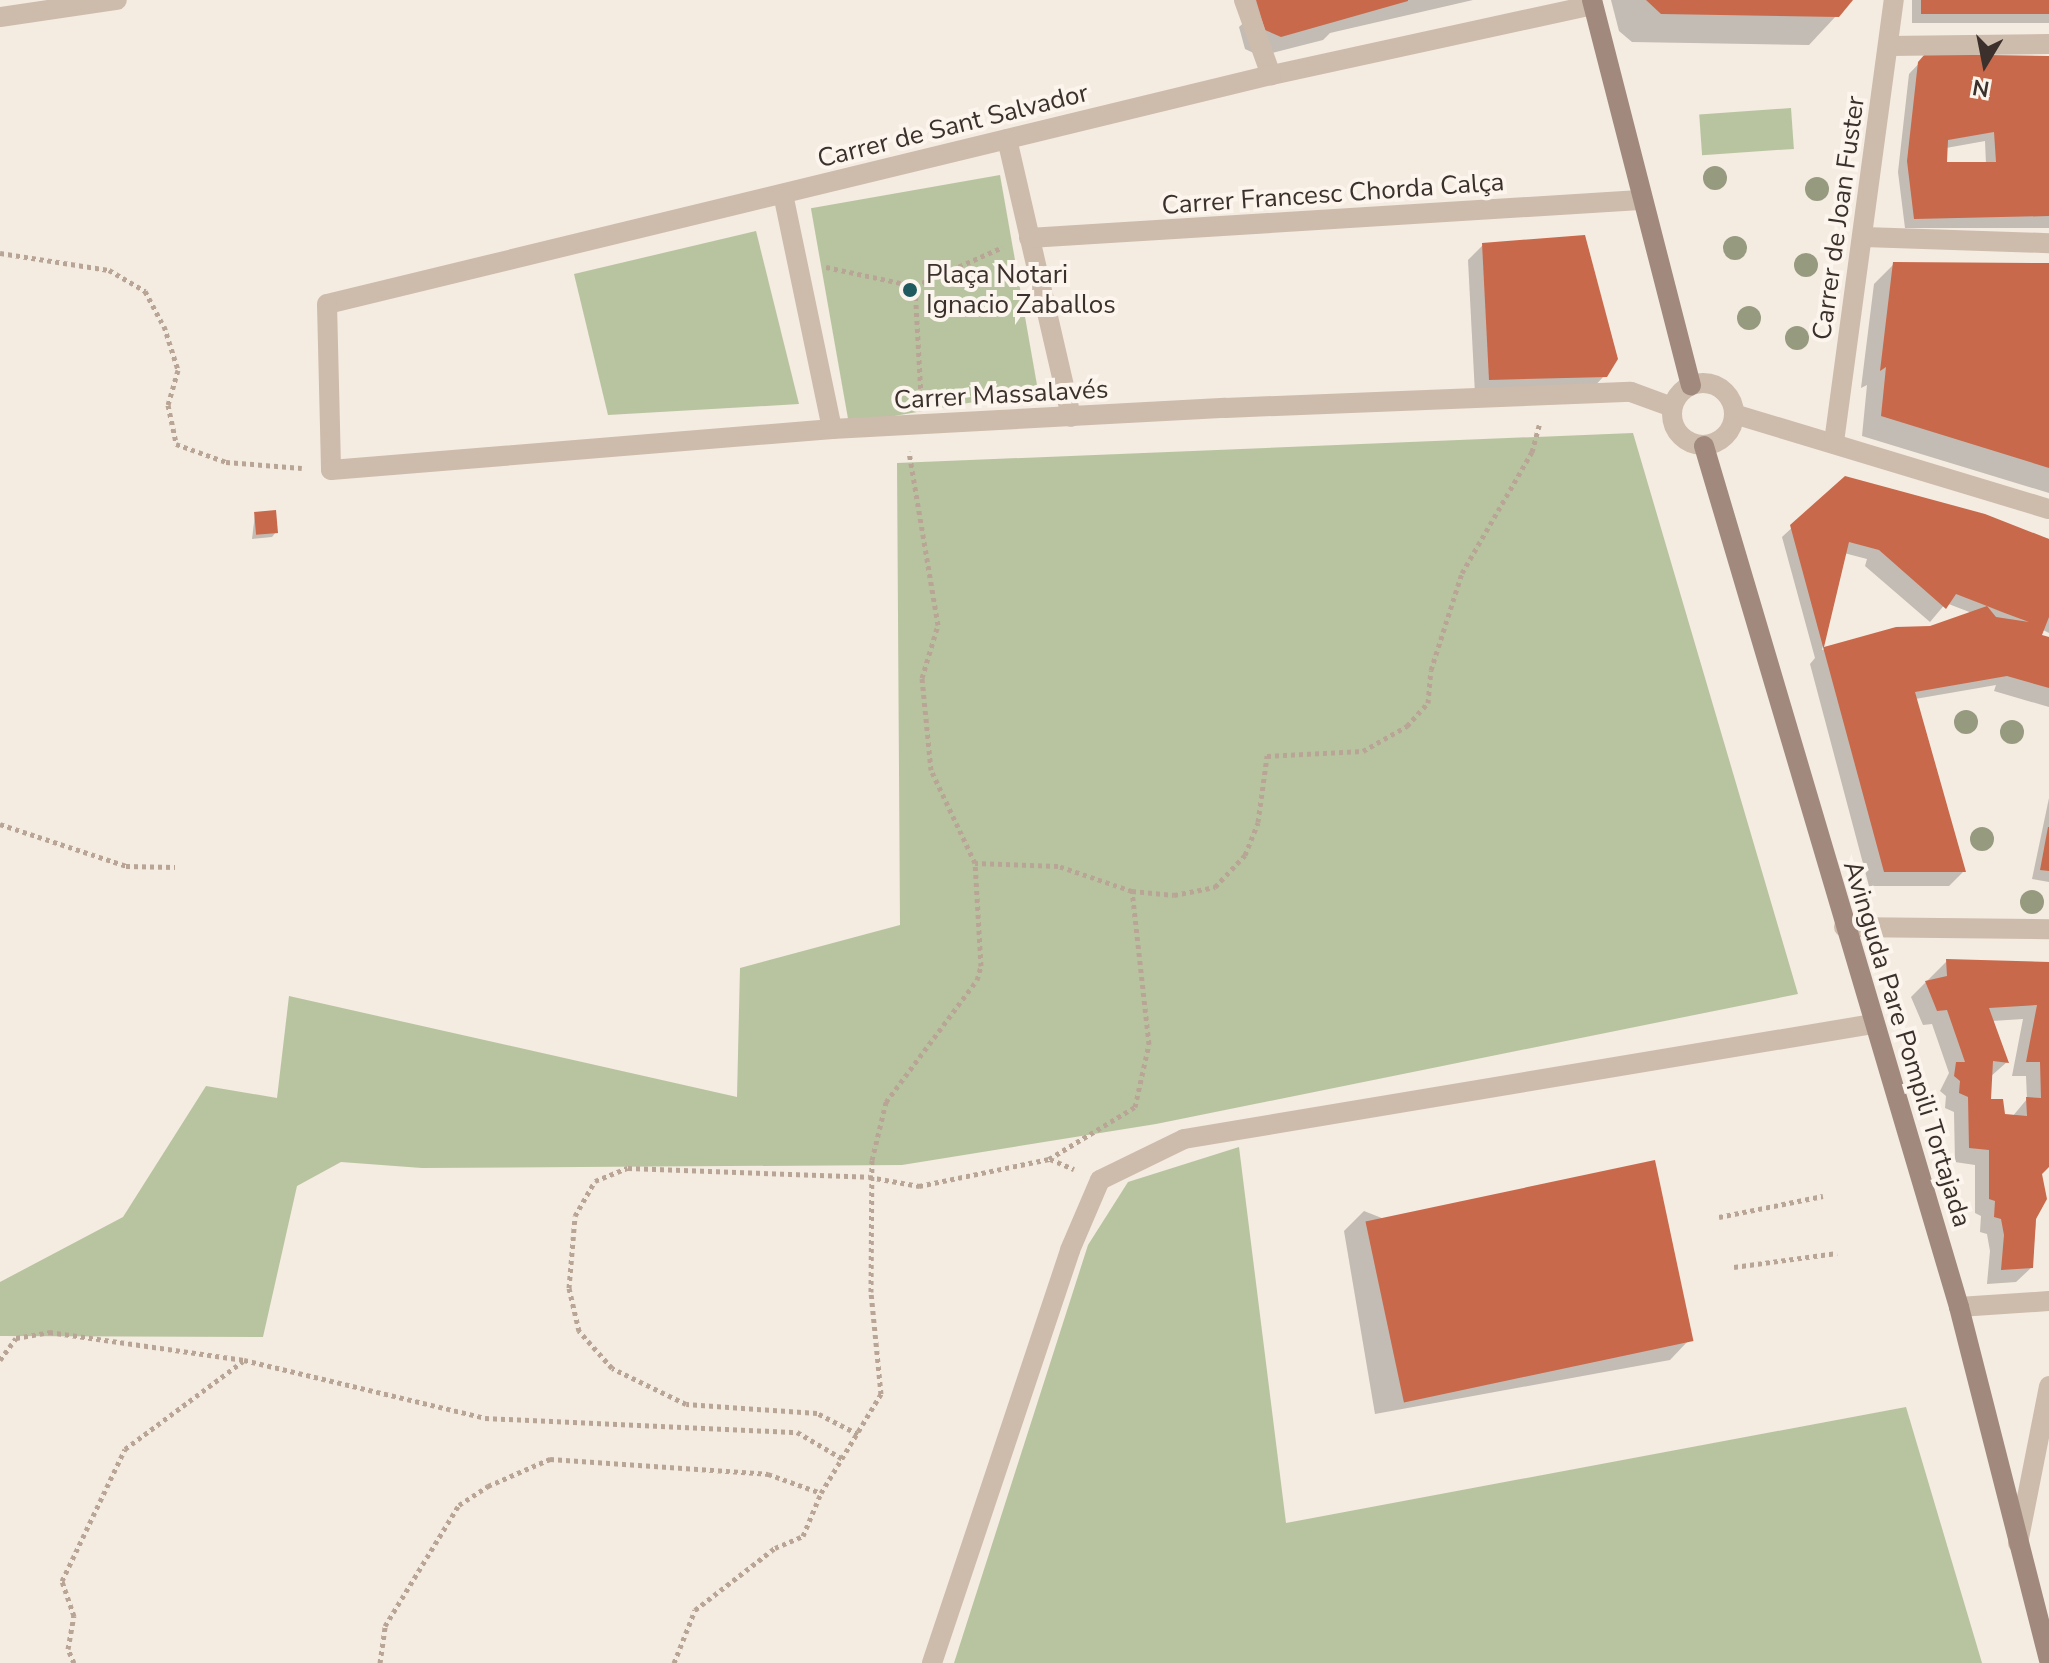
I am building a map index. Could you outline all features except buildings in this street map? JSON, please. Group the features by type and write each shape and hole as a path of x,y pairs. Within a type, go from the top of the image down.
{"street":[{"path":"0,17 117,0"},
{"path":"1244,0 1271,75"},
{"name":"Carrer de Joan Fuster","path":"1834,442 1894,0"},
{"path":"1593,2 1640,200 1691,386"},
{"name":"Carrer de Sant Salvador","path":"331,470 327,304 1271,75 1593,2"},
{"path":"1889,46 2049,44"},
{"path":"1007,139 1020,241 1071,417"},
{"path":"783,194 832,429"},
{"name":"Carrer Francesc Chorda Calça","path":"1020,241 1640,200"},
{"path":"1864,237 2049,243"},
{"path":"1691,386 1672,407 1678,434 1704,446 1728,432 1734,414"},
{"path":"1691,386 1720,388 1734,414 2049,509"},
{"name":"Carrer Massalavés","path":"331,470 832,429 1071,417 1631,392 1672,407"},
{"name":"Avinguda Pare Pompili Tortajada","path":"1704,446 1959,1307 2017,1547 2049,1659"},
{"path":"1844,927 2049,929"},
{"path":"932,1663 1070,1250 1100,1180 1184,1139 1873,1024"},
{"path":"1959,1307 2049,1301"},
{"path":"2017,1547 2049,1386"}],"path":[{"path":"819,265 915,286 1020,241"},
{"path":"0,253 109,270 145,291 164,326 178,370 168,405 176,444 226,462 331,470"},
{"path":"915,286 922,405"},
{"path":"975,863 1058,866 1132,891 1174,895 1215,887 1245,855 1258,822 1267,756 1363,751 1407,726 1428,703 1431,670 1462,573 1532,452 1539,425"},
{"path":"674,1663 695,1610 775,1548 803,1536 821,1493 881,1394 869,1177 886,1102 977,980 981,966 975,863 931,770 922,678 938,625 907,427"},
{"path":"0,824 126,866 175,867"},
{"path":"858,1434 817,1413 686,1404 612,1368 579,1331 569,1288 575,1216 595,1181 628,1168 869,1177 919,1186 1049,1159 1135,1107 1149,1044 1132,891"},
{"path":"1719,1217 1823,1196"},
{"path":"1734,1267 1837,1253"},
{"path":"0,1360 16,1338 49,1332 244,1360 485,1418 797,1432 843,1459"},
{"path":"74,1663 68,1649 74,1616 62,1581 125,1449 244,1360"},
{"path":"380,1663 385,1626 459,1505 488,1486 550,1459 768,1474 821,1493"}],"green space":[{"path":"1791,108 1794,149 1702,155 1699,114"},
{"path":"1000,175 1038,391 849,424 811,208"},
{"path":"756,231 799,404 608,415 574,274"},
{"path":"1633,433 1798,994 1156,1124 902,1165 422,1168 341,1162 297,1186 263,1337 0,1336 0,1282 123,1217 206,1086 277,1098 289,996 737,1097 740,968 900,925 897,463"},
{"path":"1239,1147 1286,1523 1906,1407 1982,1663 954,1663 1088,1245 1128,1182"}],"place":[{"name":"Plaça Notari Ignacio Zaballos","path":"910,290"}]}
